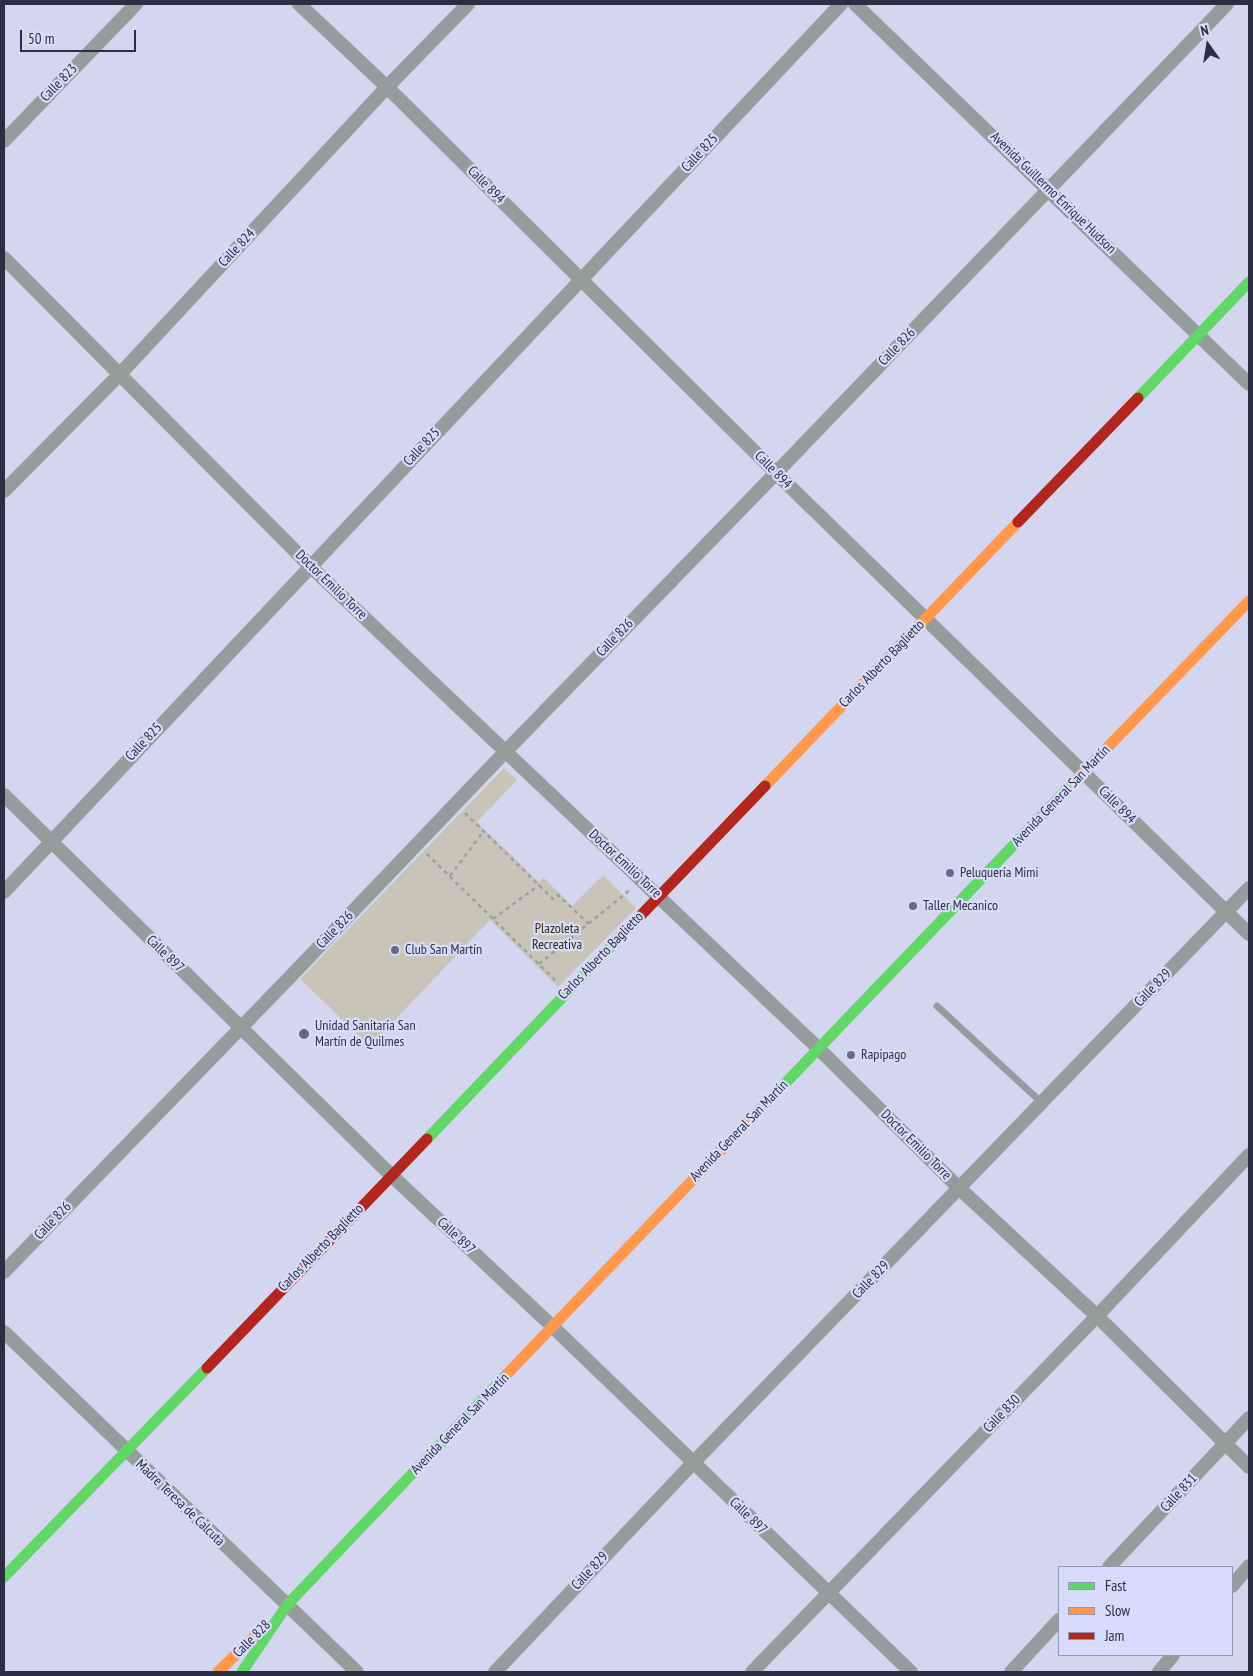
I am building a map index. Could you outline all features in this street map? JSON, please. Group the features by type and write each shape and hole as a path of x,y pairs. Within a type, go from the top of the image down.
{"street":[{"name":"Calle 823","path":"4,141 136,4"},
{"name":"Calle 894","path":"300,4 387,87 776,473 1249,934"},
{"name":"Calle 824","path":"4,491 120,374 387,87 468,4"},
{"name":"Calle 825","path":"4,892 841,4"},
{"name":"Avenida Guillermo Enrique Hudson","path":"855,4 1249,384"},
{"name":"Calle 826","path":"4,1272 1227,4"},
{"name":"Doctor Emilio Torre","path":"4,258 310,566 818,1048 960,1189 1097,1316 1249,1466"},
{"name":"Carlos Alberto Baglietto","path":"4,1577 1249,282"},
{"name":"Avenida General San Martín","path":"242,1672 286,1605 818,1048 1249,601"},
{"name":"Calle 897","path":"4,795 391,1175 553,1327 911,1672"},
{"name":"Calle 829","path":"495,1672 693,1463 1249,888"},
{"name":"Calle 830","path":"752,1672 1097,1316 1249,1154"},
{"name":"Madre Teresa de Calcuta","path":"4,1332 126,1452 356,1672"},
{"name":"Calle 831","path":"1110,1566 1249,1418"},
{"path":"1233,1585 1249,1566"},
{"name":"Calle 828","path":"218,1672 286,1605"},
{"path":"1011,1672 1058,1621"},
{"path":"1158,1672 1172,1656"}],"lane":[{"path":"937,1006 1042,1103"}],"path":[{"path":"455,804 553,899 558,895 589,924"},
{"path":"450,876 484,831"},
{"path":"417,844 567,991"},
{"path":"539,964 642,880"},
{"path":"493,918 539,885"}],"green space":[{"name":"Plazoleta Recreativa","path":"504,768 517,780 477,822 539,882 543,877 572,906 603,875 636,908 558,987 490,920 370,1046 300,979"}],"traffic: fast":[{"path":"1138,398 1249,282"},
{"path":"752,1118 1074,782"},
{"path":"427,1139 621,936"},
{"path":"4,1577 207,1368"},
{"path":"242,1672 287,1605 508,1373"}],"traffic: slow":[{"path":"765,786 1018,522"},
{"path":"1074,782 1249,601"},
{"path":"508,1373 752,1118"},
{"path":"218,1672 261,1630"}],"traffic: jam":[{"path":"1018,522 1138,398"},
{"path":"621,936 765,786"},
{"path":"207,1368 427,1139"}],"place":[{"name":"Peluquería Mimi","path":"950,873"},
{"name":"Taller Mecanico","path":"913,906"},
{"name":"Club San Martín","path":"395,950"},
{"name":"Unidad Sanitaria San Martín de Quilmes","path":"304,1034"},
{"name":"Rapipago","path":"851,1055"}]}
